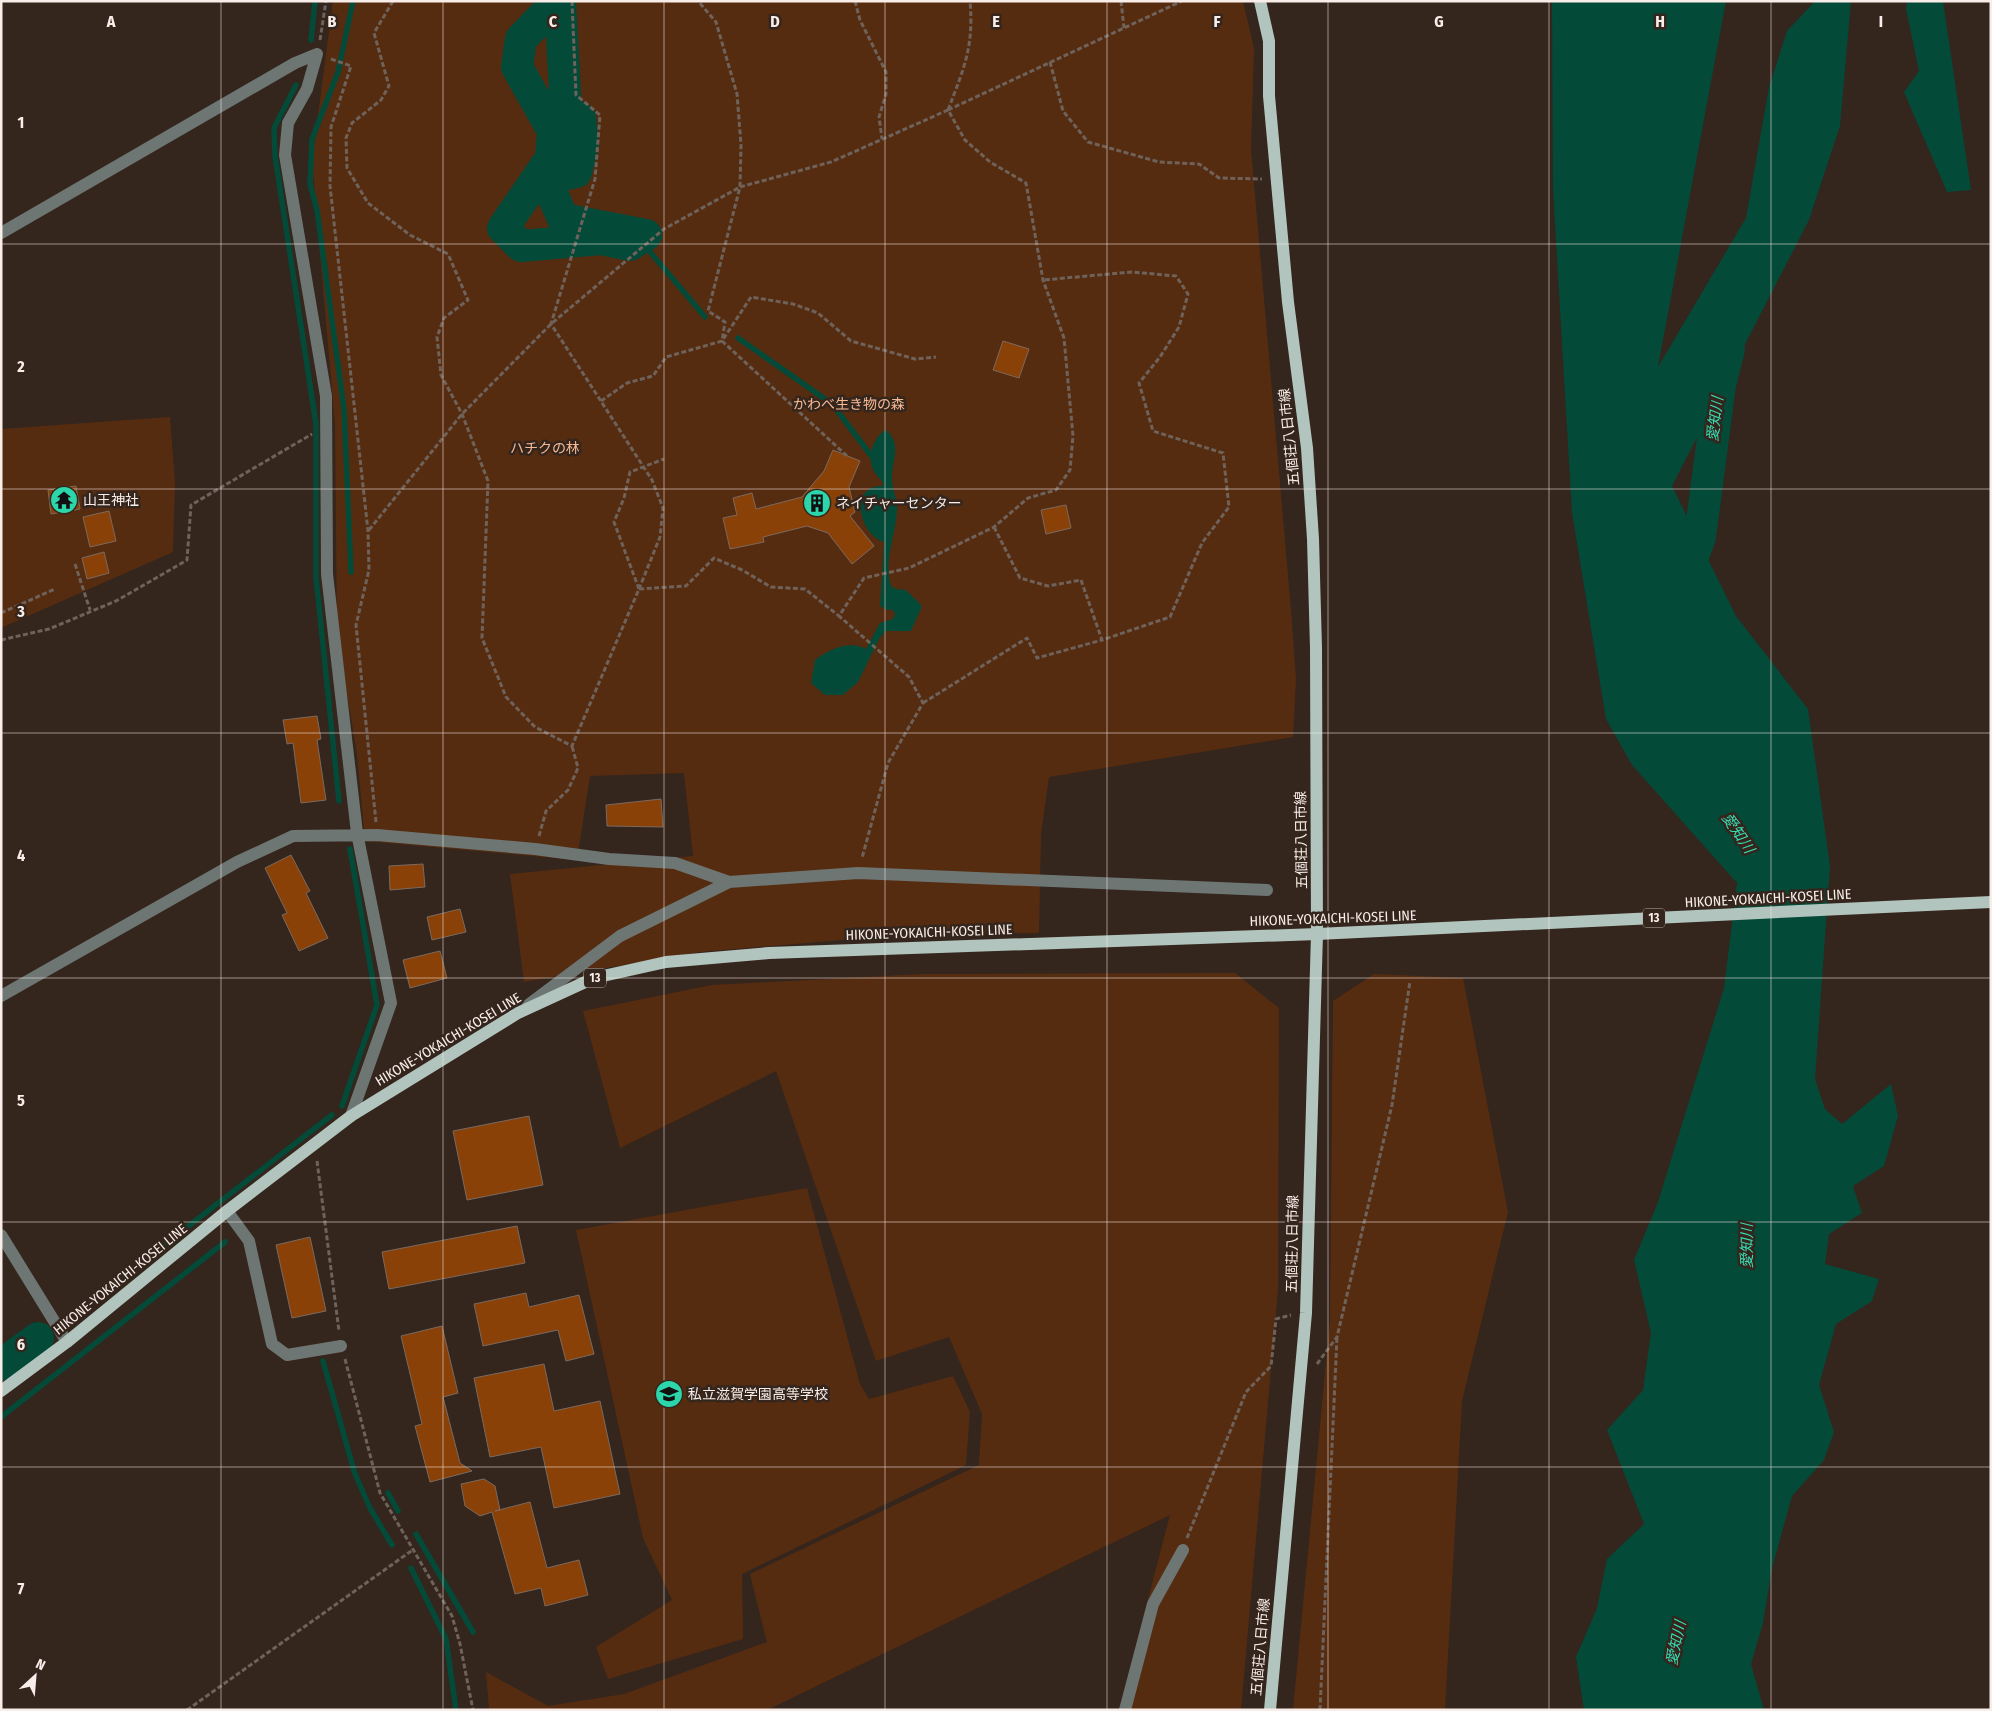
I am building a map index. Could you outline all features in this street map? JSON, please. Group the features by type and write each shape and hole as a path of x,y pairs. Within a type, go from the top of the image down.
{"main road":[{"name":"五個荘八日市線","path":"1260,1 1269,41 1269,96 1288,302 1307,448 1313,539 1317,934 1306,1313 1270,1710"},
{"name":"HIKONE-YOKAICHI-KOSEI LINE","path":"1,1391 67,1342 227,1211 351,1116 518,1013 594,978 666,962 769,953 1317,934 1991,902"}],"street":[{"path":"1,233 295,63 317,54"},
{"path":"317,54 307,89 288,123 285,155 326,396 327,574 357,833 391,1002 351,1116"},
{"path":"1,996 237,862 293,836 357,833 535,849 609,859 675,863 729,882"},
{"path":"518,1013 620,936 729,882 858,873 1268,890"},
{"path":"227,1211 249,1241 272,1344 287,1355 341,1346"},
{"path":"1,1235 67,1342"},
{"path":"1125,1710 1153,1604 1183,1550"}],"path":[{"path":"326,1 317,54 351,66 331,127 330,186 368,531 370,570 356,625 377,835"},
{"path":"392,1 374,33 389,86 381,100 352,123 346,138 348,168 368,203 410,235 448,254 468,300 444,318 437,338 441,375 462,414 488,481 482,638 506,697 535,728 572,746"},
{"path":"535,849 546,811 568,790 578,768 572,746 660,537 663,508 652,480 551,324 595,179 600,115 576,95 572,1"},
{"path":"698,1 716,22 737,94 741,137 740,187 708,311 725,322 722,341"},
{"path":"855,1 860,20 886,72 886,94 879,117 882,139"},
{"path":"948,110 968,57 973,28 970,1"},
{"path":"1120,1 1124,28"},
{"path":"368,531 462,414 551,324 664,229 740,187 831,162 948,110 1182,1"},
{"path":"1050,62 1063,111 1088,142 1159,162 1199,164 1219,178 1277,180"},
{"path":"839,616 864,578 909,568 994,527 1028,498 1056,490 1070,470 1073,436 1064,338 1043,280 1026,183 990,162 965,140 948,110"},
{"path":"858,873 888,763 923,703 1027,638 1037,658 1102,640 1170,617 1202,543 1229,506 1223,453 1153,431 1139,383 1160,357 1179,327 1188,294 1176,276 1132,272 1043,280"},
{"path":"600,400 627,383 653,376 666,357 722,341 752,297 792,304 818,313 851,341 914,359 936,357"},
{"path":"722,341 847,456"},
{"path":"1,640 50,629 90,610 116,601 187,560 191,505 308,436"},
{"path":"639,589 614,522 624,498 630,472 664,459"},
{"path":"994,527 1020,578 1048,586 1081,580 1102,640"},
{"path":"639,589 686,586 714,558 742,570 771,587 805,589 839,616 909,678 923,703"},
{"path":"75,564 90,610"},
{"path":"1,613 55,590"},
{"path":"1320,1710 1337,1337 1392,1105 1410,981"},
{"path":"315,1144 341,1346 380,1493 452,1616 460,1644 473,1710"},
{"path":"1183,1550 1246,1392 1271,1366 1276,1319 1306,1313"},
{"path":"1315,1366 1337,1337"},
{"path":"187,1710 414,1550"}],"green space":[{"name":"かわべ生き物の森","path":"333,1 1243,1 1254,48 1251,149 1296,679 1293,737 1049,777 1041,834 1039,933 900,935 700,952 524,982 510,874 693,856 684,773 590,776 577,860 365,841 357,754 337,633 335,425 312,161"},
{"path":"170,417 175,483 173,552 1,628 1,429"},
{"path":"1235,973 1279,1008 1278,1289 1241,1710 1119,1710 1170,1515 767,1710 489,1710 486,1672 548,1706 624,1694 767,1642 750,1574 979,1465 982,1414 949,1337 876,1361 776,1071 620,1148 583,1011 712,985 922,974"},
{"path":"1374,974 1463,978 1508,1212 1462,1401 1445,1710 1293,1710 1330,1320 1333,1001"},
{"path":"807,1188 860,1384 869,1399 953,1376 970,1412 966,1465 742,1574 743,1639 608,1679 596,1647 672,1600 643,1538 576,1230"}],"water":[{"path":"1552,1 1726,1 1658,367 1746,218 1769,87 1787,31 1815,1 1851,1 1840,126 1809,220 1672,486 1736,616 1808,709 1830,866 1815,1079 1825,1109 1842,1124 1891,1084 1898,1116 1884,1166 1853,1186 1862,1213 1829,1234 1825,1264 1879,1279 1872,1301 1836,1324 1819,1385 1834,1432 1824,1460 1792,1496 1772,1568 1763,1623 1751,1664 1764,1710 1584,1710 1576,1657 1597,1608 1607,1559 1644,1524 1607,1430 1643,1390 1651,1333 1634,1260 1658,1202 1724,988 1737,883 1632,765 1606,719 1572,513 1553,190"},
{"path":"1907,1 1943,1 1971,190 1947,192 1904,92 1919,71 1906,9"},
{"path":"886,430 894,441 895,447 892,480 897,506 889,558 889,577 891,586 896,589 906,590 922,606 911,631 886,631 879,639 858,682 843,695 825,695 811,683 815,660 827,652 840,647 853,645 866,649 880,623 893,619 895,614 893,610 887,610 880,606 884,542 875,538 868,530 863,521 861,511 861,501 865,493 872,488 883,486 872,468 871,456 874,443 881,433"}],"building":[{"path":"1003,341 1029,349 1019,378 993,370"},
{"name":"ネイチャーセンター","path":"833,450 860,461 849,487 855,512 850,516 874,546 852,564 828,533 807,526 763,537 764,542 730,549 723,518 737,515 733,498 752,493 756,509 802,497 824,471"},
{"name":"山王神社","path":"76,486 80,509 51,514 48,490"},
{"path":"1066,505 1071,528 1046,534 1041,510"},
{"path":"109,511 116,541 90,547 83,517"},
{"path":"104,552 109,573 87,579 82,558"},
{"path":"317,716 321,739 317,740 326,800 301,803 293,743 287,744 283,720"},
{"path":"661,799 663,827 607,826 606,805"},
{"path":"291,855 310,891 306,893 328,938 299,951 282,915 287,913 265,868"},
{"path":"423,864 425,887 390,890 389,866"},
{"path":"460,909 466,932 432,940 427,917"},
{"path":"440,951 447,978 410,988 403,960"},
{"path":"529,1116 543,1185 467,1200 453,1131"},
{"path":"517,1226 525,1263 389,1289 382,1252"},
{"path":"310,1237 326,1311 292,1318 276,1245"},
{"path":"526,1293 529,1307 579,1295 594,1354 566,1361 558,1330 483,1346 474,1304"},
{"path":"442,1326 458,1393 443,1397 460,1463 472,1471 430,1482 415,1426 422,1424 401,1336"},
{"path":"544,1364 554,1411 600,1401 620,1494 554,1508 541,1447 490,1457 474,1378"},
{"path":"484,1479 495,1486 500,1510 530,1502 547,1568 579,1560 588,1595 545,1606 541,1588 515,1594 492,1512 480,1516 465,1506 461,1484"}],"waterway":[{"path":"311,40 315,1"},
{"path":"351,572 344,409 317,210 310,184 312,139 338,72 353,1"},
{"path":"552,1 553,6 521,39 517,67 553,131 551,158 503,228 521,246 601,239 630,245 646,235 563,219 551,191 555,177 576,172 583,144 580,118 566,111 560,1"},
{"path":"296,85 274,128 275,156 316,424 316,577 339,801"},
{"path":"651,253 705,317"},
{"path":"738,338 832,404 876,462"},
{"name":"愛知川","path":"1684,582 1700,537 1720,385 1729,349"},
{"path":"342,1106 377,1005 350,849"},
{"path":"71,1317 332,1115"},
{"path":"1,1417 225,1242"},
{"path":"1,1365 38,1338"},
{"path":"323,1361 355,1474 370,1508 392,1545"},
{"path":"388,1493 398,1511"},
{"path":"416,1534 473,1632"},
{"path":"411,1568 446,1639 456,1710"}],"place":[{"name":"山王神社","path":"64,500"},
{"name":"ネイチャーセンター","path":"817,503"},
{"name":"私立滋賀学園高等学校","path":"669,1394"}],"park label":[{"name":"ハチクの林","path":"545,448"}]}
